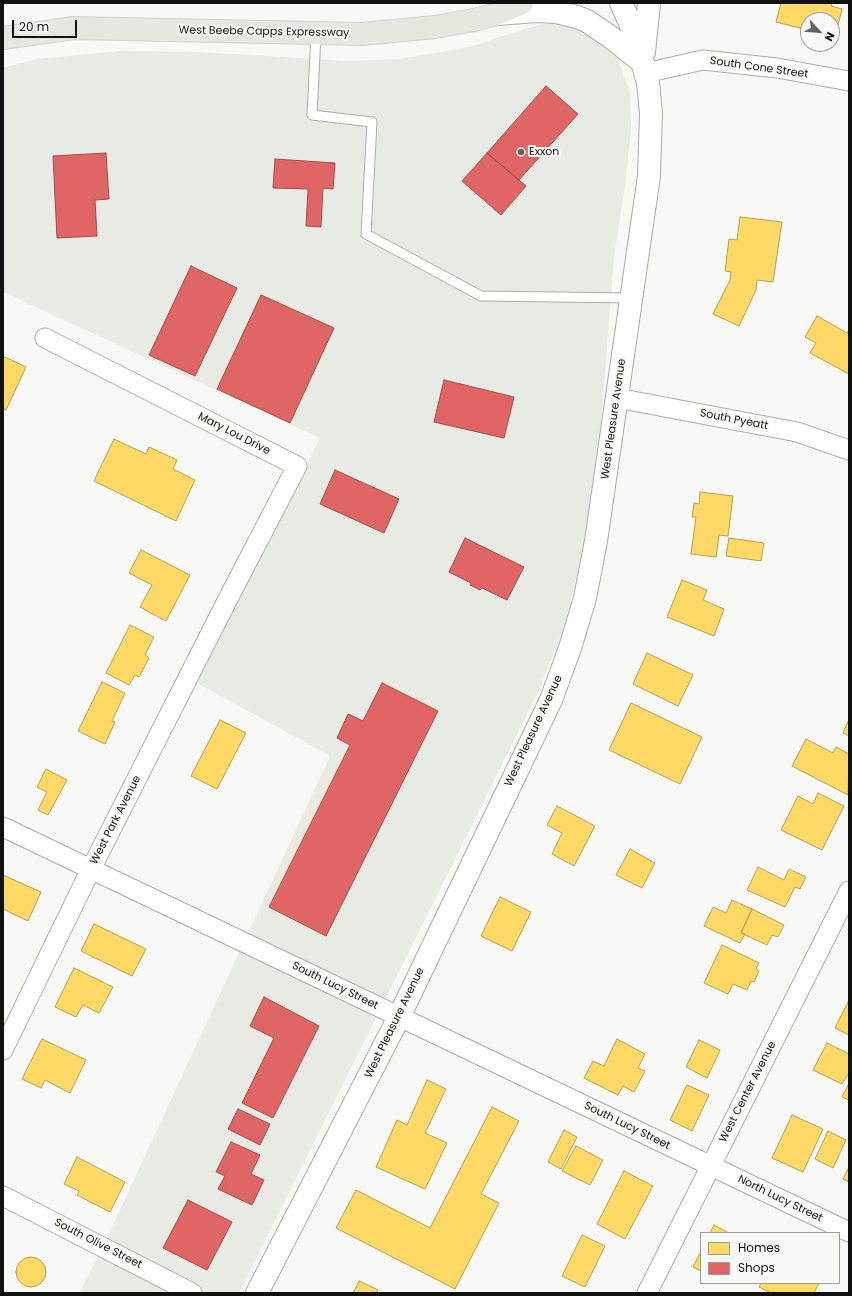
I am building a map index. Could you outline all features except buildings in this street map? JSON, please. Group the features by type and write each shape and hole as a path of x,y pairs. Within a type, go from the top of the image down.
{"main road":[{"name":"West Beebe Capps Expressway","path":"3,38 74,28 362,34 435,27 522,3"}],"street":[{"name":"West Pleasure Avenue","path":"257,1293 399,1017 551,700 570,648 585,598 595,548 649,176 651,113 644,68 634,32 620,3"},
{"path":"644,68 649,3"},
{"path":"497,9 556,12 577,17 612,38 644,68"},
{"name":"South Cone Street","path":"644,68 703,60 777,68 849,81"},
{"name":"Mary Lou Drive","path":"45,338 297,466 232,590"},
{"name":"South Pyeatt","path":"617,398 796,432 849,450"},
{"name":"West Park Avenue","path":"3,1050 91,869 232,590"},
{"name":"South Lucy Street","path":"3,827 710,1166"},
{"name":"West Center Avenue","path":"647,1293 849,891"},
{"name":"North Lucy Street","path":"710,1166 849,1232"},
{"name":"South Olive Street","path":"3,1196 192,1293"}],"lane":[{"path":"316,34 312,114 372,122 366,234 481,296 632,298"}],"shaded area":[{"path":"559,22 581,29 616,55 630,92 631,129 625,186 614,256 595,502 563,630 537,694 239,1293 79,1293 100,1253 330,756 197,683 320,438 3,292 3,68 38,59 119,51 202,52 348,61 400,59 469,47 538,25"}],"place":[{"name":"Exxon","path":"521,152"}]}
